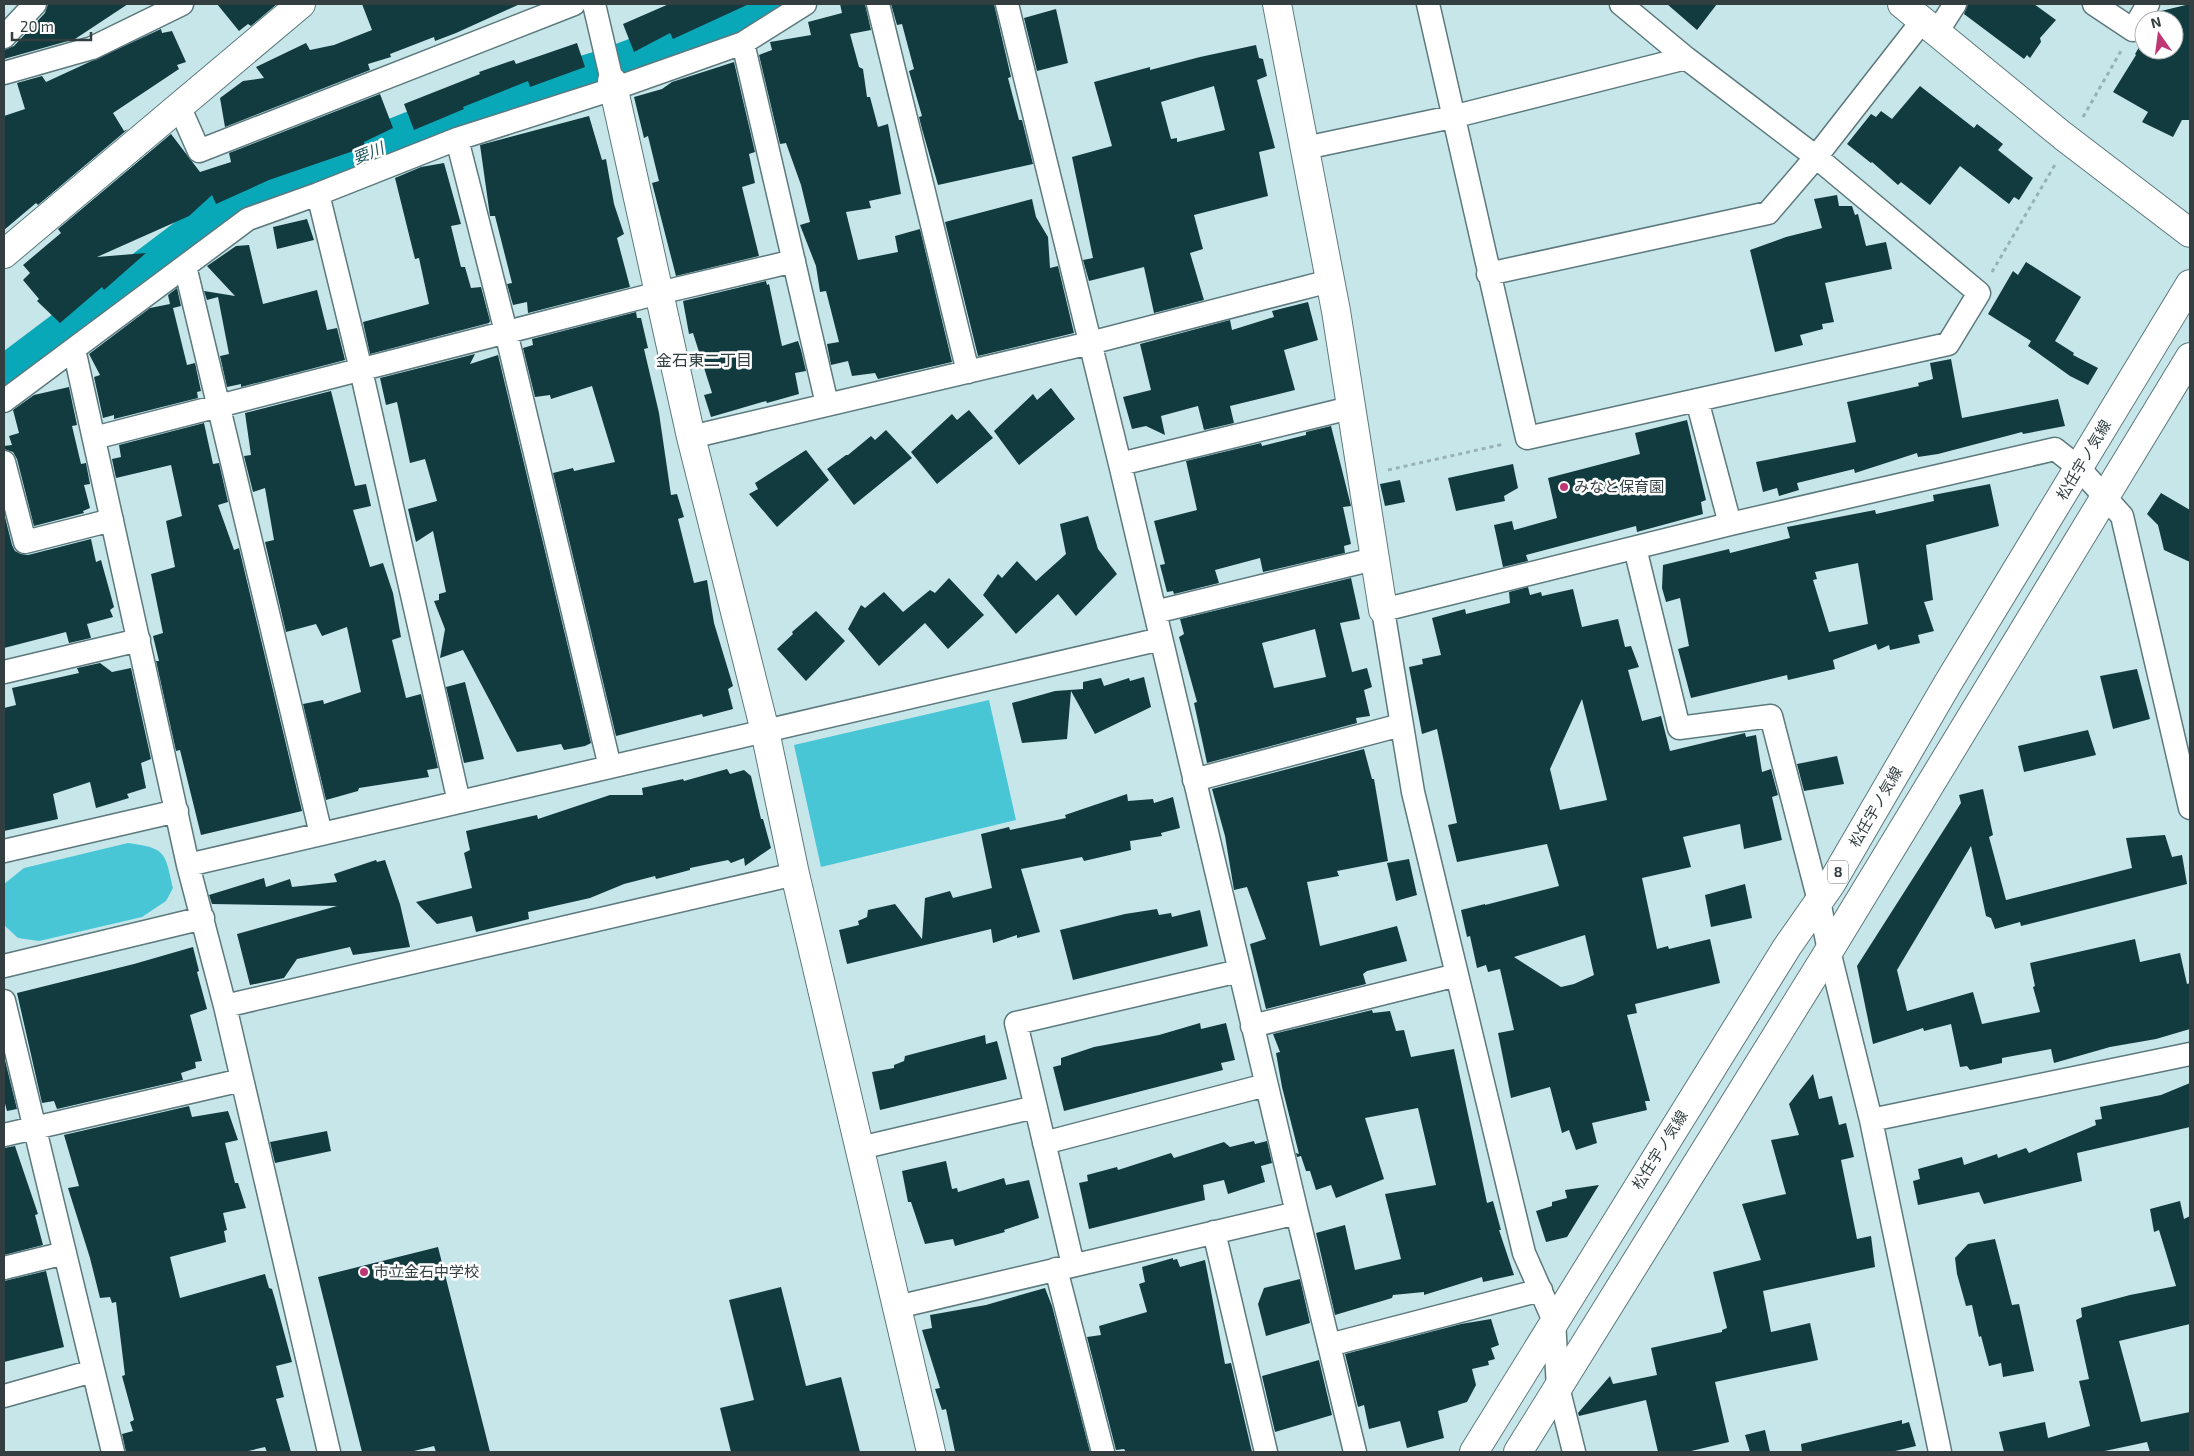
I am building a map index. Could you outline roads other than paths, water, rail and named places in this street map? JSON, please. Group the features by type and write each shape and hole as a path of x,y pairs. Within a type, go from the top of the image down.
{"street":[{"path":"4,37 35,4"},
{"path":"4,73 92,48 182,4"},
{"path":"4,254 301,4"},
{"path":"179,106 199,151 574,4"},
{"path":"594,4 691,437 765,731 795,874 930,1452"},
{"path":"4,401 248,219 318,194 611,78 743,43 805,4"},
{"path":"878,4 968,372"},
{"path":"1008,4 1120,464 1266,1085 1355,1452"},
{"path":"1278,4 1330,281 1412,792 1524,1253 1554,1321 1558,1387 1574,1452"},
{"path":"1428,4 1452,117 1527,438 1948,344 1979,293 1816,157 1686,58 1621,4"},
{"path":"1488,274 1768,213 1816,157 1921,19 1955,4"},
{"path":"2094,4 2132,30 2148,4"},
{"path":"1921,19 2070,140 2190,233"},
{"path":"743,43 827,404"},
{"path":"1305,148 1452,117 1686,58"},
{"path":"457,139 506,332 610,767"},
{"path":"318,194 361,370 459,802"},
{"path":"94,438 506,332 794,261"},
{"path":"186,266 321,834"},
{"path":"691,437 1090,343 1330,281"},
{"name":"松任宇ノ気線","path":"1474,1452 1787,947 1831,884 1948,683 2190,284"},
{"path":"74,349 188,865 225,1006 329,1452"},
{"name":"8","path":"1518,1452 1829,951 2190,357"},
{"path":"1697,400 1730,524"},
{"path":"1120,464 1350,408"},
{"path":"1383,610 1730,524 2055,449 2079,468 2122,516 2190,808"},
{"path":"4,462 25,542 112,520"},
{"path":"1635,548 1679,728 1771,716 1819,902 1829,951 1871,1120 1940,1452"},
{"path":"1155,612 1374,559"},
{"path":"188,865 1161,639"},
{"path":"4,672 139,640"},
{"path":"1194,780 1401,725"},
{"path":"4,852 177,811"},
{"path":"225,1006 795,874"},
{"path":"4,966 202,918"},
{"path":"1103,1452 1065,1267 1044,1143 1016,1023 1239,971"},
{"path":"1252,1026 1457,975"},
{"path":"4,1001 113,1452"},
{"path":"1871,1120 2190,1054"},
{"path":"4,1135 242,1080"},
{"path":"1044,1143 1266,1085"},
{"path":"860,1148 1036,1107"},
{"path":"897,1307 1297,1213"},
{"path":"1214,1232 1266,1452"},
{"path":"4,1268 65,1254"},
{"path":"1329,1345 1541,1290"},
{"path":"4,1396 93,1371"}],"waterway":[{"name":"要川","path":"4,381 239,204 451,120 610,72 665,51 728,32 774,4"}],"place":[{"name":"みなと保育園","path":"1564,487"},
{"name":"市立金石中学校","path":"364,1272"}],"district":[{"name":"金石東二丁目","path":"704,360"}]}
